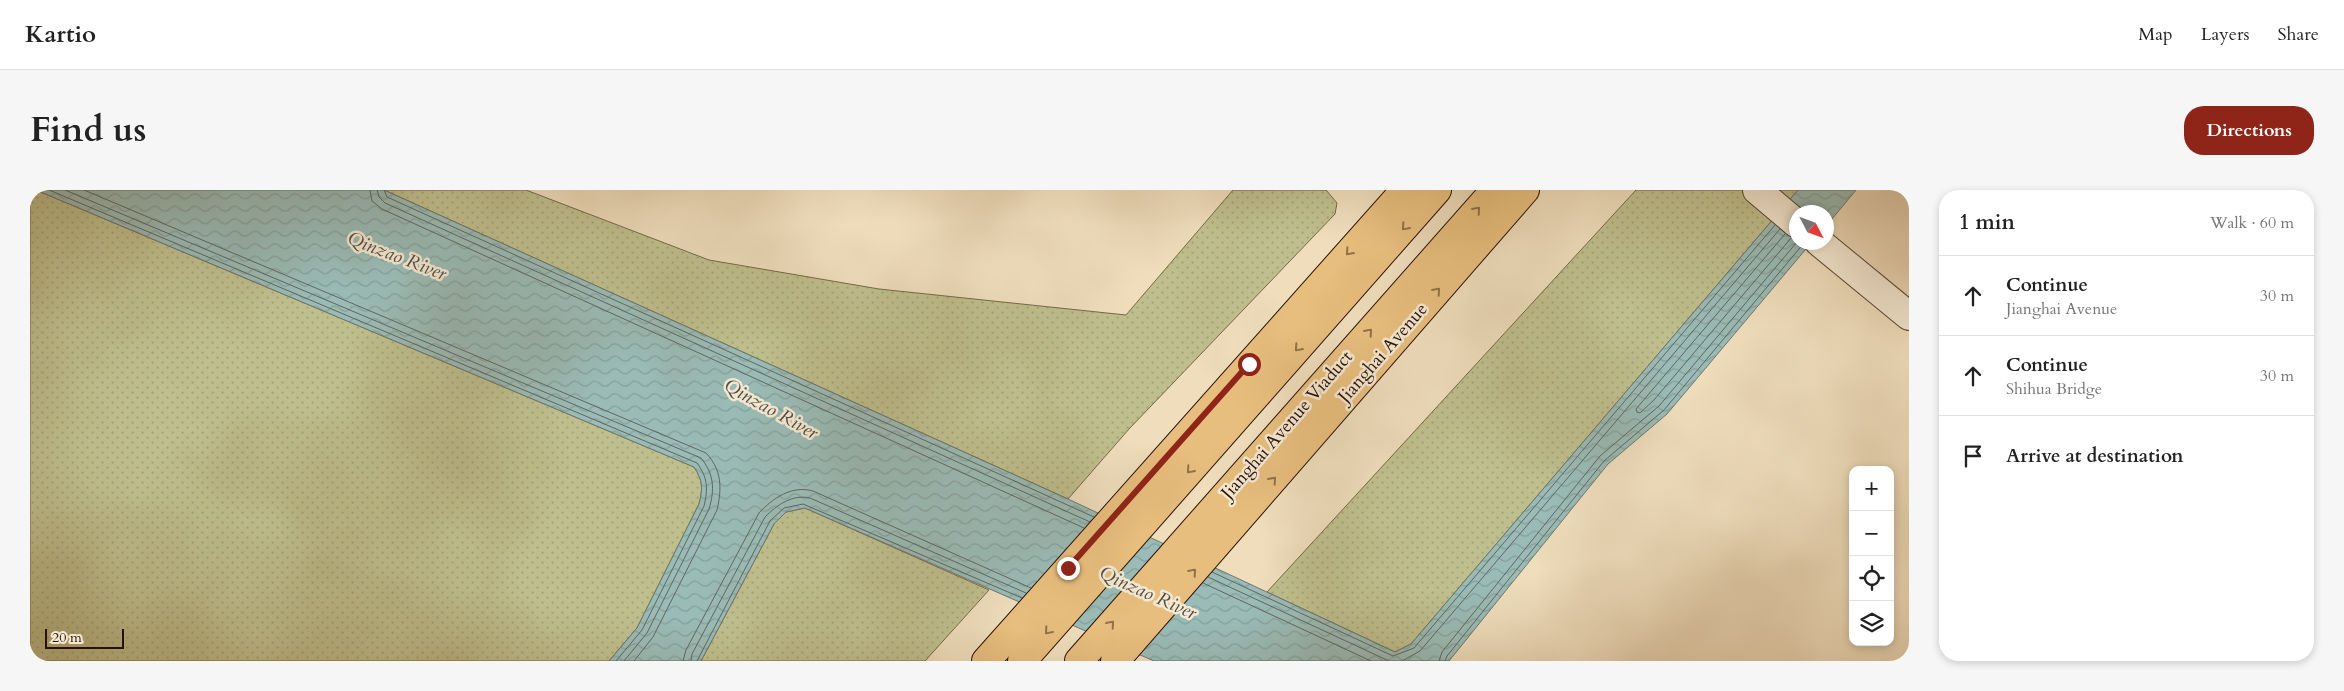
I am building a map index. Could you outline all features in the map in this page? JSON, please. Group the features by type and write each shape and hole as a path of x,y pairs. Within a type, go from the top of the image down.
{"main road":[{"path":"986,661 1405,190"},
{"path":"1022,661 1437,190"},
{"name":"Jianghai Avenue Viaduct","path":"1079,661 1495,190"},
{"name":"Jianghai Avenue","path":"1115,661 1525,190"}],"street":[{"path":"1764,195 1789,217"},
{"path":"1828,250 1909,316"}],"green space":[{"path":"30,190 36,190 694,467 701,485 699,504 637,628 609,661 30,661"},
{"path":"384,190 526,190 709,260 879,289 1126,315 1233,190 1326,190 1337,203 1335,214 1129,429 1068,499"},
{"path":"1636,190 1798,190 1411,644 1395,652 1267,592"},
{"path":"805,508 989,590 925,661 701,661 774,524 786,512"}],"water":[{"name":"Qinzao River","path":"36,190 384,190 1068,499 1395,652 1411,644 1798,190 1856,190 1834,217 1834,205 1789,205 1789,250 1805,250 1667,414 1608,464 1449,661 1154,661 805,508 786,512 774,524 701,661 609,661 637,628 699,504 701,485 694,467"}],"route":[{"path":"1068,568 1249,364"}]}
